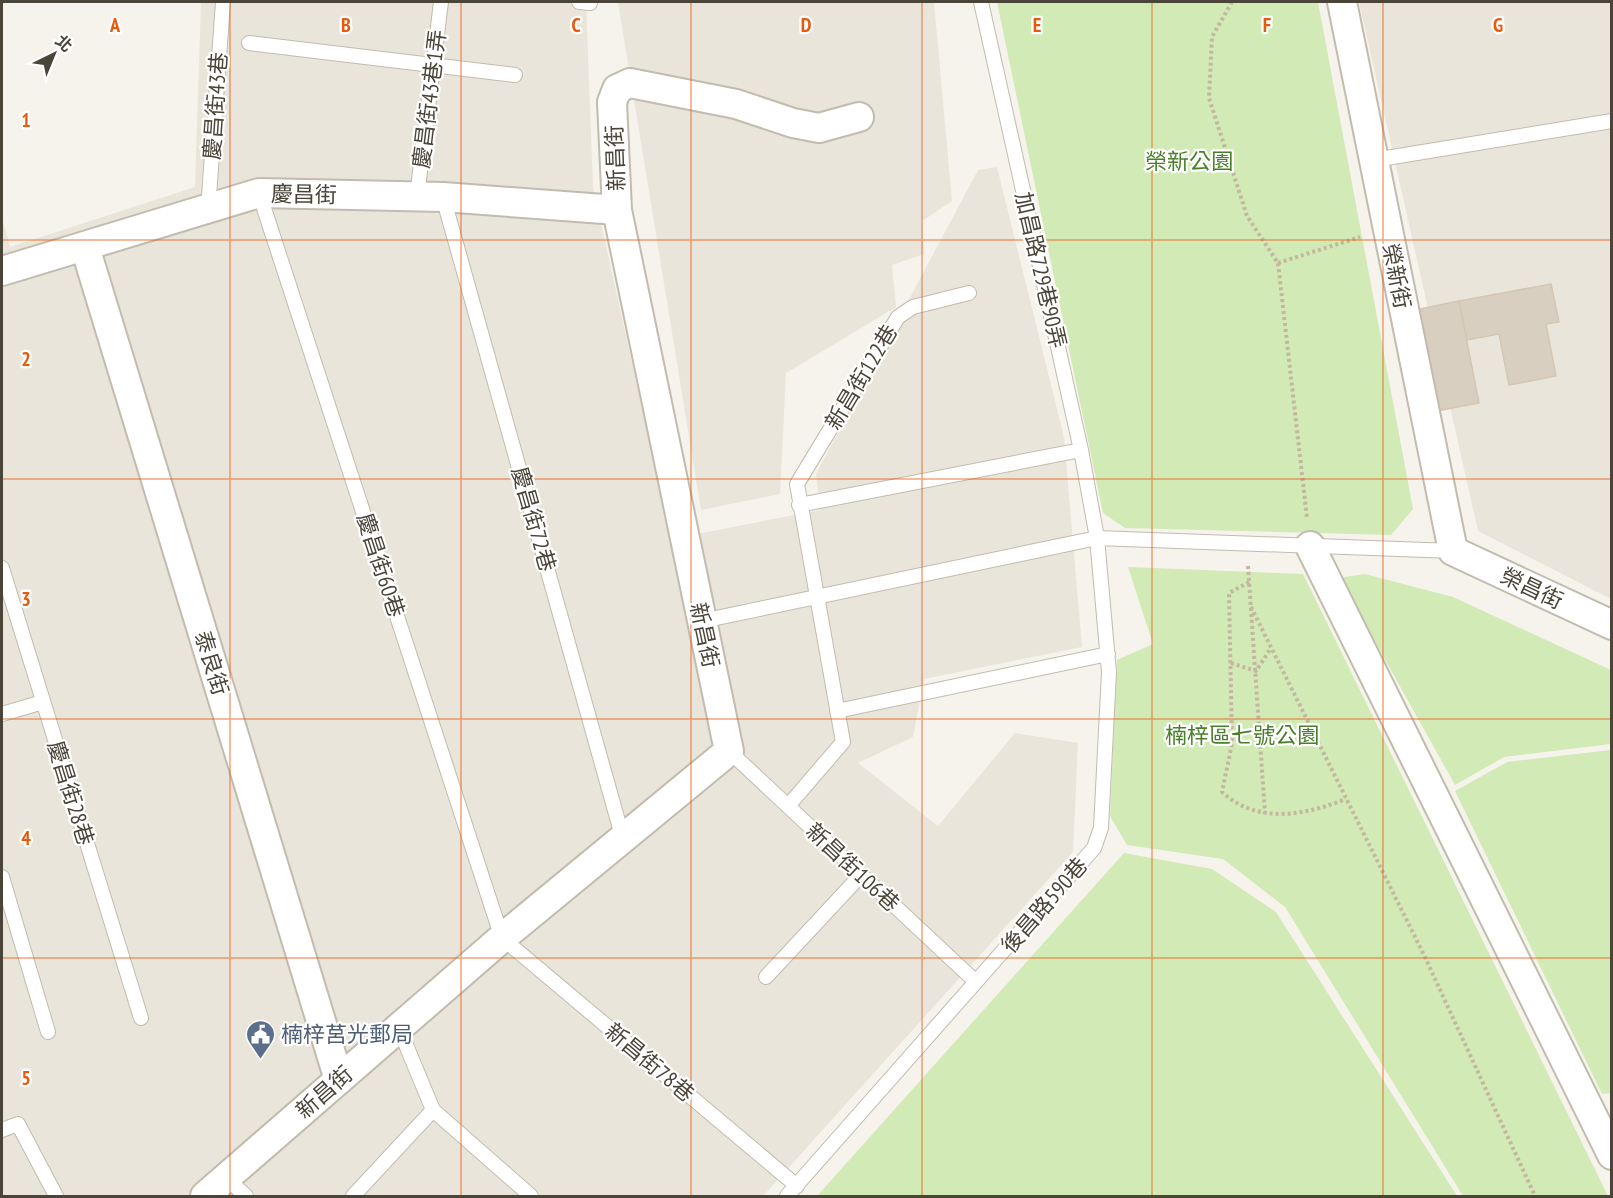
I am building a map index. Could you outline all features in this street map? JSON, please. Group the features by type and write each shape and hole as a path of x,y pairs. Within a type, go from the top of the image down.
{"street":[{"name":"榮新街","path":"1342,2 1453,551"},
{"name":"新昌街","path":"226,1190 339,1080 502,938 624,840 729,751 617,210 612,102 617,89 630,82 736,104 793,123 819,128 859,117"},
{"name":"慶昌街","path":"2,271 259,193 430,196 617,210"},
{"name":"泰良街","path":"85,247 339,1080"},
{"path":"1310,546 1611,1155"},
{"name":"榮昌街","path":"1453,551 1611,625"}],"lane":[{"name":"慶昌街43巷","path":"208,210 223,2"},
{"name":"慶昌街43巷1弄","path":"430,196 434,63 441,2"},
{"name":"加昌路729巷90弄","path":"981,2 1081,450 1097,538"},
{"path":"249,43 434,63 515,75"},
{"path":"1374,159 1611,121"},
{"name":"慶昌街60巷","path":"259,193 502,938"},
{"name":"慶昌街72巷","path":"430,196 624,840"},
{"name":"新昌街122巷","path":"788,806 843,741 799,506 797,484 898,317 913,307 969,293"},
{"path":"799,506 1081,450"},
{"path":"702,621 1097,538 1453,551"},
{"name":"後昌路590巷","path":"792,1191 1094,848 1101,828 1109,672 1097,538"},
{"name":"慶昌街28巷","path":"2,568 141,1018"},
{"path":"837,711 1107,654"},
{"path":"2,714 43,702"},
{"name":"新昌街106巷","path":"729,751 976,982"},
{"path":"766,977 861,875"},
{"path":"2,877 48,1032"},
{"name":"新昌街78巷","path":"502,938 792,1191"},
{"path":"399,1028 433,1110 531,1197"},
{"path":"353,1197 433,1110"},
{"path":"2,1130 18,1124 56,1197"}],"path":[{"path":"1232,2 1212,37 1209,98 1247,216 1278,264 1310,546"},
{"path":"1278,264 1387,228"},
{"path":"1246,544 1265,814"},
{"path":"1249,582 1229,593 1232,744 1222,792 1248,811 1265,814 1314,812 1346,799"},
{"path":"1251,607 1424,955 1535,1197"},
{"path":"1256,670 1271,648"},
{"path":"1231,663 1256,670"}],"shaded area":[{"path":"201,2 586,2 593,187 671,539 820,510 816,474 978,170 997,167 1064,437 1082,647 924,679 913,737 858,763 938,826 1015,733 1078,743 1073,852 763,1196 2,1196 2,218 10,247 195,187"},
{"path":"618,2 934,2 952,201 922,221 924,254 892,265 896,307 786,373 780,494 701,510"},
{"path":"1359,2 1611,2 1611,599 1478,531"}],"green space":[{"name":"榮新公園","path":"997,2 1318,2 1413,509 1391,535 1125,528 1103,513"},
{"name":"楠梓區七號公園","path":"1128,567 1303,574 1608,1196 1463,1196 1285,907 1223,859 1127,845 1110,816 1117,660 1153,644"},
{"path":"1365,574 1453,597 1611,670 1611,744 1504,757 1455,785 1344,586 1344,577"},
{"path":"1611,750 1612,1093 1602,1094 1455,791 1507,762"},
{"path":"1124,853 1212,869 1276,912 1457,1196 817,1196"}],"building":[{"path":"1551,284 1559,322 1546,324 1556,376 1509,385 1499,334 1467,340 1459,301"},
{"path":"1459,301 1479,403 1416,415 1396,314"}],"place":[{"name":"楠梓莒光郵局","path":"260,1060"}]}
